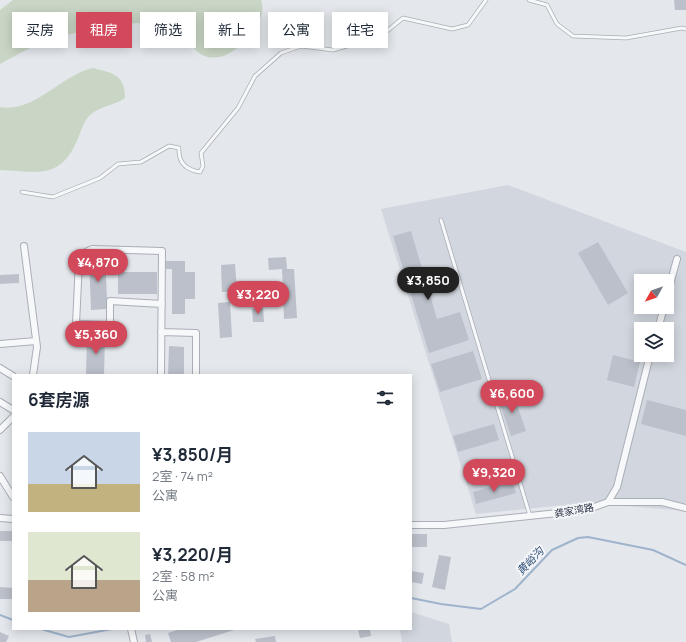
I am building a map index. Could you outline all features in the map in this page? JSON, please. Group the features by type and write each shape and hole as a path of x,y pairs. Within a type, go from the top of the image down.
{"street":[{"path":"24,246 36,342 33,374"},
{"path":"110,325 76,324 79,261 82,254 88,249 162,251 161,374"},
{"path":"673,274 677,259"},
{"path":"110,336 110,301 162,304"},
{"path":"161,332 196,333 196,374"},
{"path":"0,344 36,342"},
{"name":"龚家湾路","path":"412,525 444,526 586,510 608,502 617,487 648,362"},
{"path":"0,368 12,375"},
{"path":"0,402 12,409"},
{"path":"0,430 12,418"},
{"path":"0,476 12,495"},
{"path":"608,502 662,502 686,508"},
{"path":"0,518 12,519"},
{"path":"132,631 134,642"}],"lane":[{"path":"22,192 53,197 100,178 118,164 141,162 169,146 179,148 178,157 191,171 200,172 203,166 201,153 206,145 238,108 255,76 281,54 301,46 333,50 381,36 403,18 452,30 468,25 486,0"},
{"path":"529,0 547,5 556,24 572,36 626,38 682,28 686,29"},
{"path":"441,220 530,516"}],"shaded area":[{"path":"508,185 686,252 686,511 626,506 604,501 476,514 381,209"},
{"path":"412,612 449,624 452,642 402,642 400,630 412,630"}],"green space":[{"path":"13,0 261,0 263,8 260,19 260,12 204,12 204,48 237,48 227,55 219,57 203,55 197,52 194,48 196,48 196,12 140,12 140,23 132,24 132,12 76,12 76,32 68,34 68,12 12,12 12,48 30,48 0,64 0,10"},
{"path":"93,68 111,73 120,79 123,84 125,98 97,110 89,116 69,155 53,169 35,172 0,170 0,107 13,107 25,104 81,72"}],"building":[{"path":"674,0 686,0 686,10 675,10"},
{"path":"411,231 437,319 460,312 469,340 429,353 393,236"},
{"path":"598,242 628,293 608,305 578,253"},
{"path":"105,257 107,298 106,309 91,310 89,258"},
{"path":"286,257 287,269 294,269 297,318 284,319 282,269 269,270 268,258"},
{"path":"166,261 185,261 185,272 195,272 195,299 185,299 185,314 172,314 172,269 166,269"},
{"path":"235,264 237,291 222,292 221,265"},
{"path":"118,272 157,272 157,294 118,294"},
{"path":"19,274 19,283 0,284 0,275"},
{"path":"230,302 232,337 220,338 218,303"},
{"path":"263,308 264,322 253,322 252,309"},
{"path":"87,335 105,335 104,374 86,374"},
{"path":"169,346 184,347 184,374 168,374"},
{"path":"473,351 482,379 440,392 431,364"},
{"path":"613,355 634,360 634,362 640,362 634,387 607,380"},
{"path":"513,393 526,431 511,436 498,398"},
{"path":"647,400 686,410 686,436 641,424"},
{"path":"494,424 499,440 458,452 453,436"},
{"path":"512,481 516,493 476,504 473,492"},
{"path":"0,531 12,531 12,541 0,541"},
{"path":"412,534 427,534 427,547 412,547"},
{"path":"439,555 451,557 445,590 432,587"},
{"path":"412,571 424,573 422,584 412,582"},
{"path":"0,587 12,588 12,599 0,599"},
{"path":"177,630 234,630 196,642 171,642 168,633"},
{"path":"358,630 370,630 371,636 360,638"},
{"path":"0,632 9,636 6,642 0,642"},
{"path":"150,634 152,642 146,642 145,635"},
{"path":"275,636 276,642 256,642 255,639"}],"waterway":[{"name":"黄峪沟","path":"412,598 441,604 481,609 515,589 552,550 578,538 588,537 653,550 686,565"},
{"path":"0,615 12,620"},
{"path":"44,630 69,637 107,630"}]}
